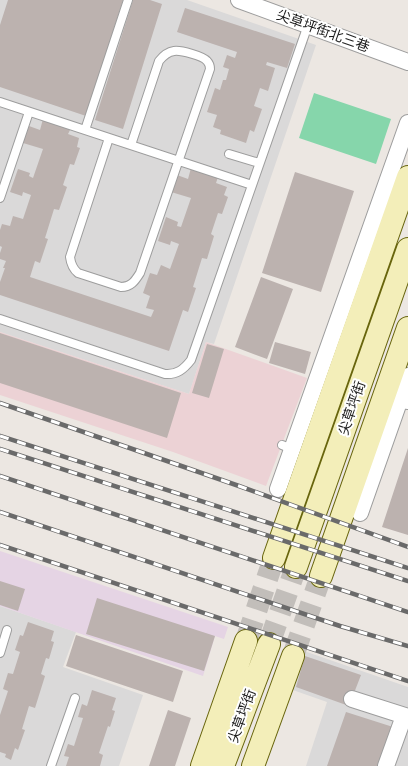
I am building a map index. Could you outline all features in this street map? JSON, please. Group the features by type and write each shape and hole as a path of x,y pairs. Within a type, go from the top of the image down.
{"street":[{"name":"尖草坪街北三巷","path":"239,0 408,62"},
{"path":"278,489 287,447 408,123"},
{"path":"274,558 408,177"},
{"name":"尖草坪街","path":"309,572 408,249"},
{"name":"尖草坪街","path":"309,572 408,286"},
{"path":"309,572 408,328"},
{"path":"360,513 404,400 408,376"},
{"path":"202,766 246,641"},
{"path":"253,766 281,650"},
{"name":"尖草坪街","path":"223,766 281,650"},
{"name":"尖草坪街","path":"240,766 281,650"},
{"path":"352,699 406,716 386,766"}],"lane":[{"path":"86,130 128,0"},
{"path":"0,319 165,374 182,370 191,360 308,25"},
{"path":"109,138 70,257 71,264 78,273 121,287 126,287 131,284 140,273 210,69 204,58 181,51 174,51 169,52 159,61 131,145"},
{"path":"0,102 252,185"},
{"path":"0,198 30,112"},
{"path":"229,154 259,163"},
{"path":"0,652 7,630"},
{"path":"51,766 75,698"}],"shaded area":[{"path":"0,0 187,0 316,45 214,344 206,342 189,394 0,332"},
{"path":"0,332 189,394 206,342 307,378 266,486 173,452 0,395"},
{"path":"0,551 228,627 224,639 215,636 203,676 0,606"},
{"path":"0,606 76,632 63,667 143,695 119,766 0,766"},
{"path":"304,651 408,687 408,766 306,766 327,702 290,689"}],"green space":[{"path":"314,93 391,119 376,164 299,138"}],"building":[{"path":"8,0 123,0 86,116 0,87 0,25"},
{"path":"133,0 150,0 162,4 123,129 95,120"},
{"path":"185,8 295,44 287,68 267,62 266,65 275,68 268,91 260,88 254,106 262,109 254,132 250,130 246,143 220,134 221,130 213,127 217,115 207,112 215,88 220,90 223,80 226,80 229,69 223,67 227,55 235,58 237,52 177,32"},
{"path":"43,119 71,128 68,134 79,138 77,147 80,148 74,165 70,164 63,185 67,187 59,210 54,209 45,238 48,239 40,263 35,261 30,277 151,317 154,310 146,308 150,296 143,293 150,273 157,275 161,265 170,269 179,244 171,241 170,245 158,241 166,217 178,222 177,226 181,227 191,198 171,192 177,175 188,179 191,168 218,177 216,183 227,187 224,195 228,197 222,214 218,213 211,234 214,236 207,259 202,258 193,287 196,288 188,312 183,310 169,351 0,295 0,282 6,261 0,259 2,247 0,246 0,230 2,224 10,226 13,216 23,219 31,195 23,192 22,196 10,192 18,169 30,173 29,176 33,178 43,149 23,143 29,126 40,130"},
{"path":"295,172 354,191 321,292 262,273"},
{"path":"261,277 293,289 267,359 235,347"},
{"path":"0,333 181,393 167,438 0,383"},
{"path":"275,342 311,352 305,374 269,363"},
{"path":"207,344 224,349 209,398 192,393"},
{"path":"408,448 408,535 382,527"},
{"path":"0,581 25,589 18,611 0,605"},
{"path":"97,598 215,636 204,671 86,634"},
{"path":"28,622 54,631 51,641 54,642 49,659 46,658 41,674 45,676 35,708 29,706 22,729 25,730 18,750 15,748 11,760 5,757 6,754 0,752 0,715 8,691 3,689 8,673 13,674 20,652 15,650 20,635 23,636"},
{"path":"76,635 183,671 173,702 66,666"},
{"path":"305,656 361,675 349,706 296,687"},
{"path":"92,690 116,698 112,710 115,711 110,727 108,726 99,753 103,755 100,766 66,766 69,757 64,756 68,744 74,746 83,718 78,717 82,704 87,706"},
{"path":"168,710 191,718 175,766 149,766"},
{"path":"346,712 393,727 379,766 327,766"}],"tunnel":[{"path":"246,641 274,558"},
{"path":"269,644 296,567"},
{"path":"293,656 321,576"}],"railway":[{"path":"0,403 239,486 408,547"},
{"path":"0,436 408,568"},
{"path":"0,449 408,581"},
{"path":"0,476 408,612"},
{"path":"0,512 340,626 408,646"},
{"path":"0,545 408,681"}]}
